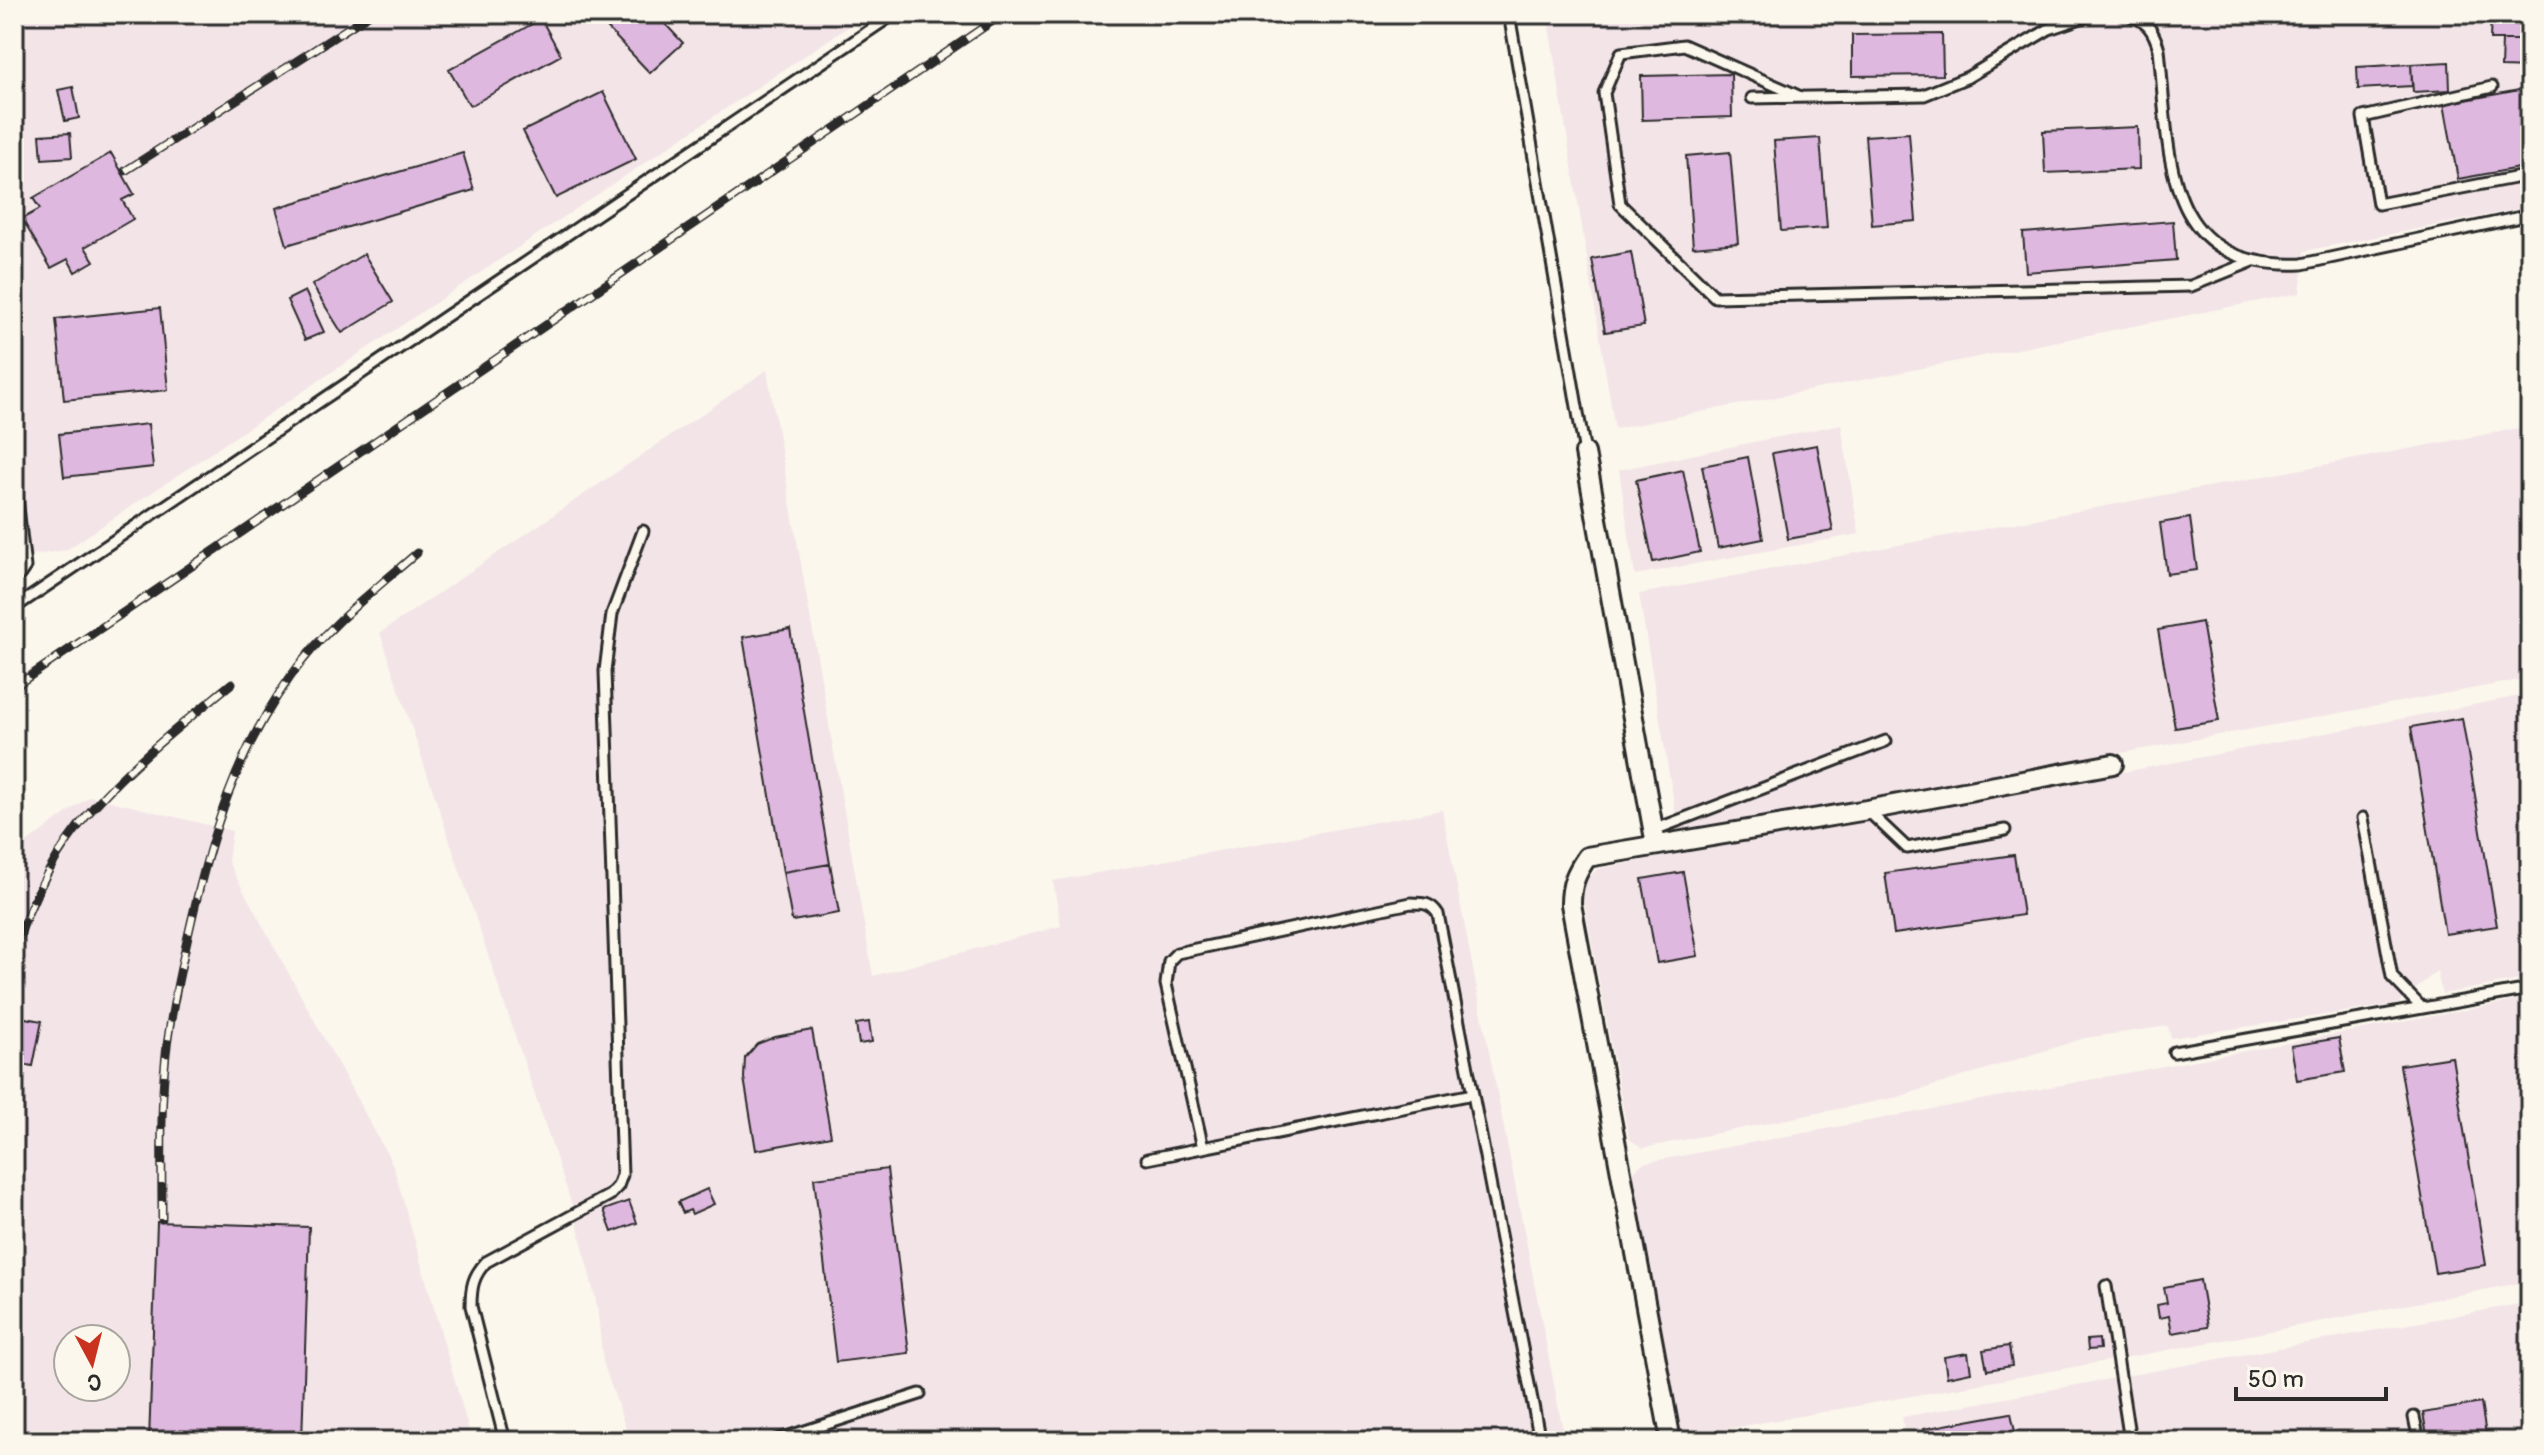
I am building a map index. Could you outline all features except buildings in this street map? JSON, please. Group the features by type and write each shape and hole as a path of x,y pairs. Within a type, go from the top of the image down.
{"street":[{"path":"1585,453 1655,837"},
{"path":"1671,1441 1571,904 1571,886 1587,857 1655,837 1867,810 2113,764"}],"lane":[{"path":"14,608 894,14"},
{"path":"1509,14 1585,453"},
{"path":"1752,98 1924,95 1968,77 2049,29 2093,14"},
{"path":"2127,14 2144,20 2154,31 2159,49 2171,168 2190,218 2206,237 2226,252 2277,265 2302,264 2530,215"},
{"path":"1801,97 1684,45 1621,53 1604,93 1620,204 1715,297 2191,286 2253,261"},
{"path":"2492,87 2363,117 2378,204 2530,175"},
{"path":"14,473 25,567 18,577 14,577"},
{"path":"505,1441 471,1306 471,1289 476,1273 486,1262 610,1195 622,1175 605,671 612,614 643,531"},
{"path":"1655,837 1886,741"},
{"path":"1867,810 1907,848 2005,830"},
{"path":"2363,818 2392,977 2422,1008"},
{"path":"1203,1148 1166,984 1169,961 1177,953 1411,903 1433,906 1438,914 1540,1441"},
{"path":"2174,1052 2530,989"},
{"path":"1147,1159 1473,1094"},
{"path":"2106,1286 2130,1441"},
{"path":"774,1441 920,1394"},
{"path":"2414,1417 2419,1441"}],"shaded area":[{"path":"14,14 867,14 66,550 14,558"},
{"path":"1547,14 2530,14 2530,207 2304,251 2300,293 1615,429"},
{"path":"767,370 873,976 1061,926 1053,881 1442,810 1565,1441 630,1441 603,1362 597,1306 575,1214 380,633"},
{"path":"1841,424 1859,534 1635,575 1619,470"},
{"path":"2530,426 2530,678 1679,834 1639,594"},
{"path":"2530,694 2530,978 2442,994 2437,971 2398,1004 2171,1038 2168,1026 2085,1038 1898,1097 1643,1148 1629,1139 1583,896 1586,881 1597,869"},
{"path":"90,796 232,831 228,862 393,1165 472,1441 14,1441 14,852"},
{"path":"2530,998 2530,1281 2224,1340 1682,1437 1632,1173 1643,1163"},
{"path":"2530,1302 2530,1441 1906,1441 1902,1417"}],"railway":[{"path":"14,16 30,14"},
{"path":"125,171 370,14"},
{"path":"14,687 1003,14"},
{"path":"162,1219 163,1095 171,1021 199,889 228,794 255,734 304,658 350,611 417,553"},
{"path":"14,953 30,907 50,868 74,832 129,770 232,683"}]}
